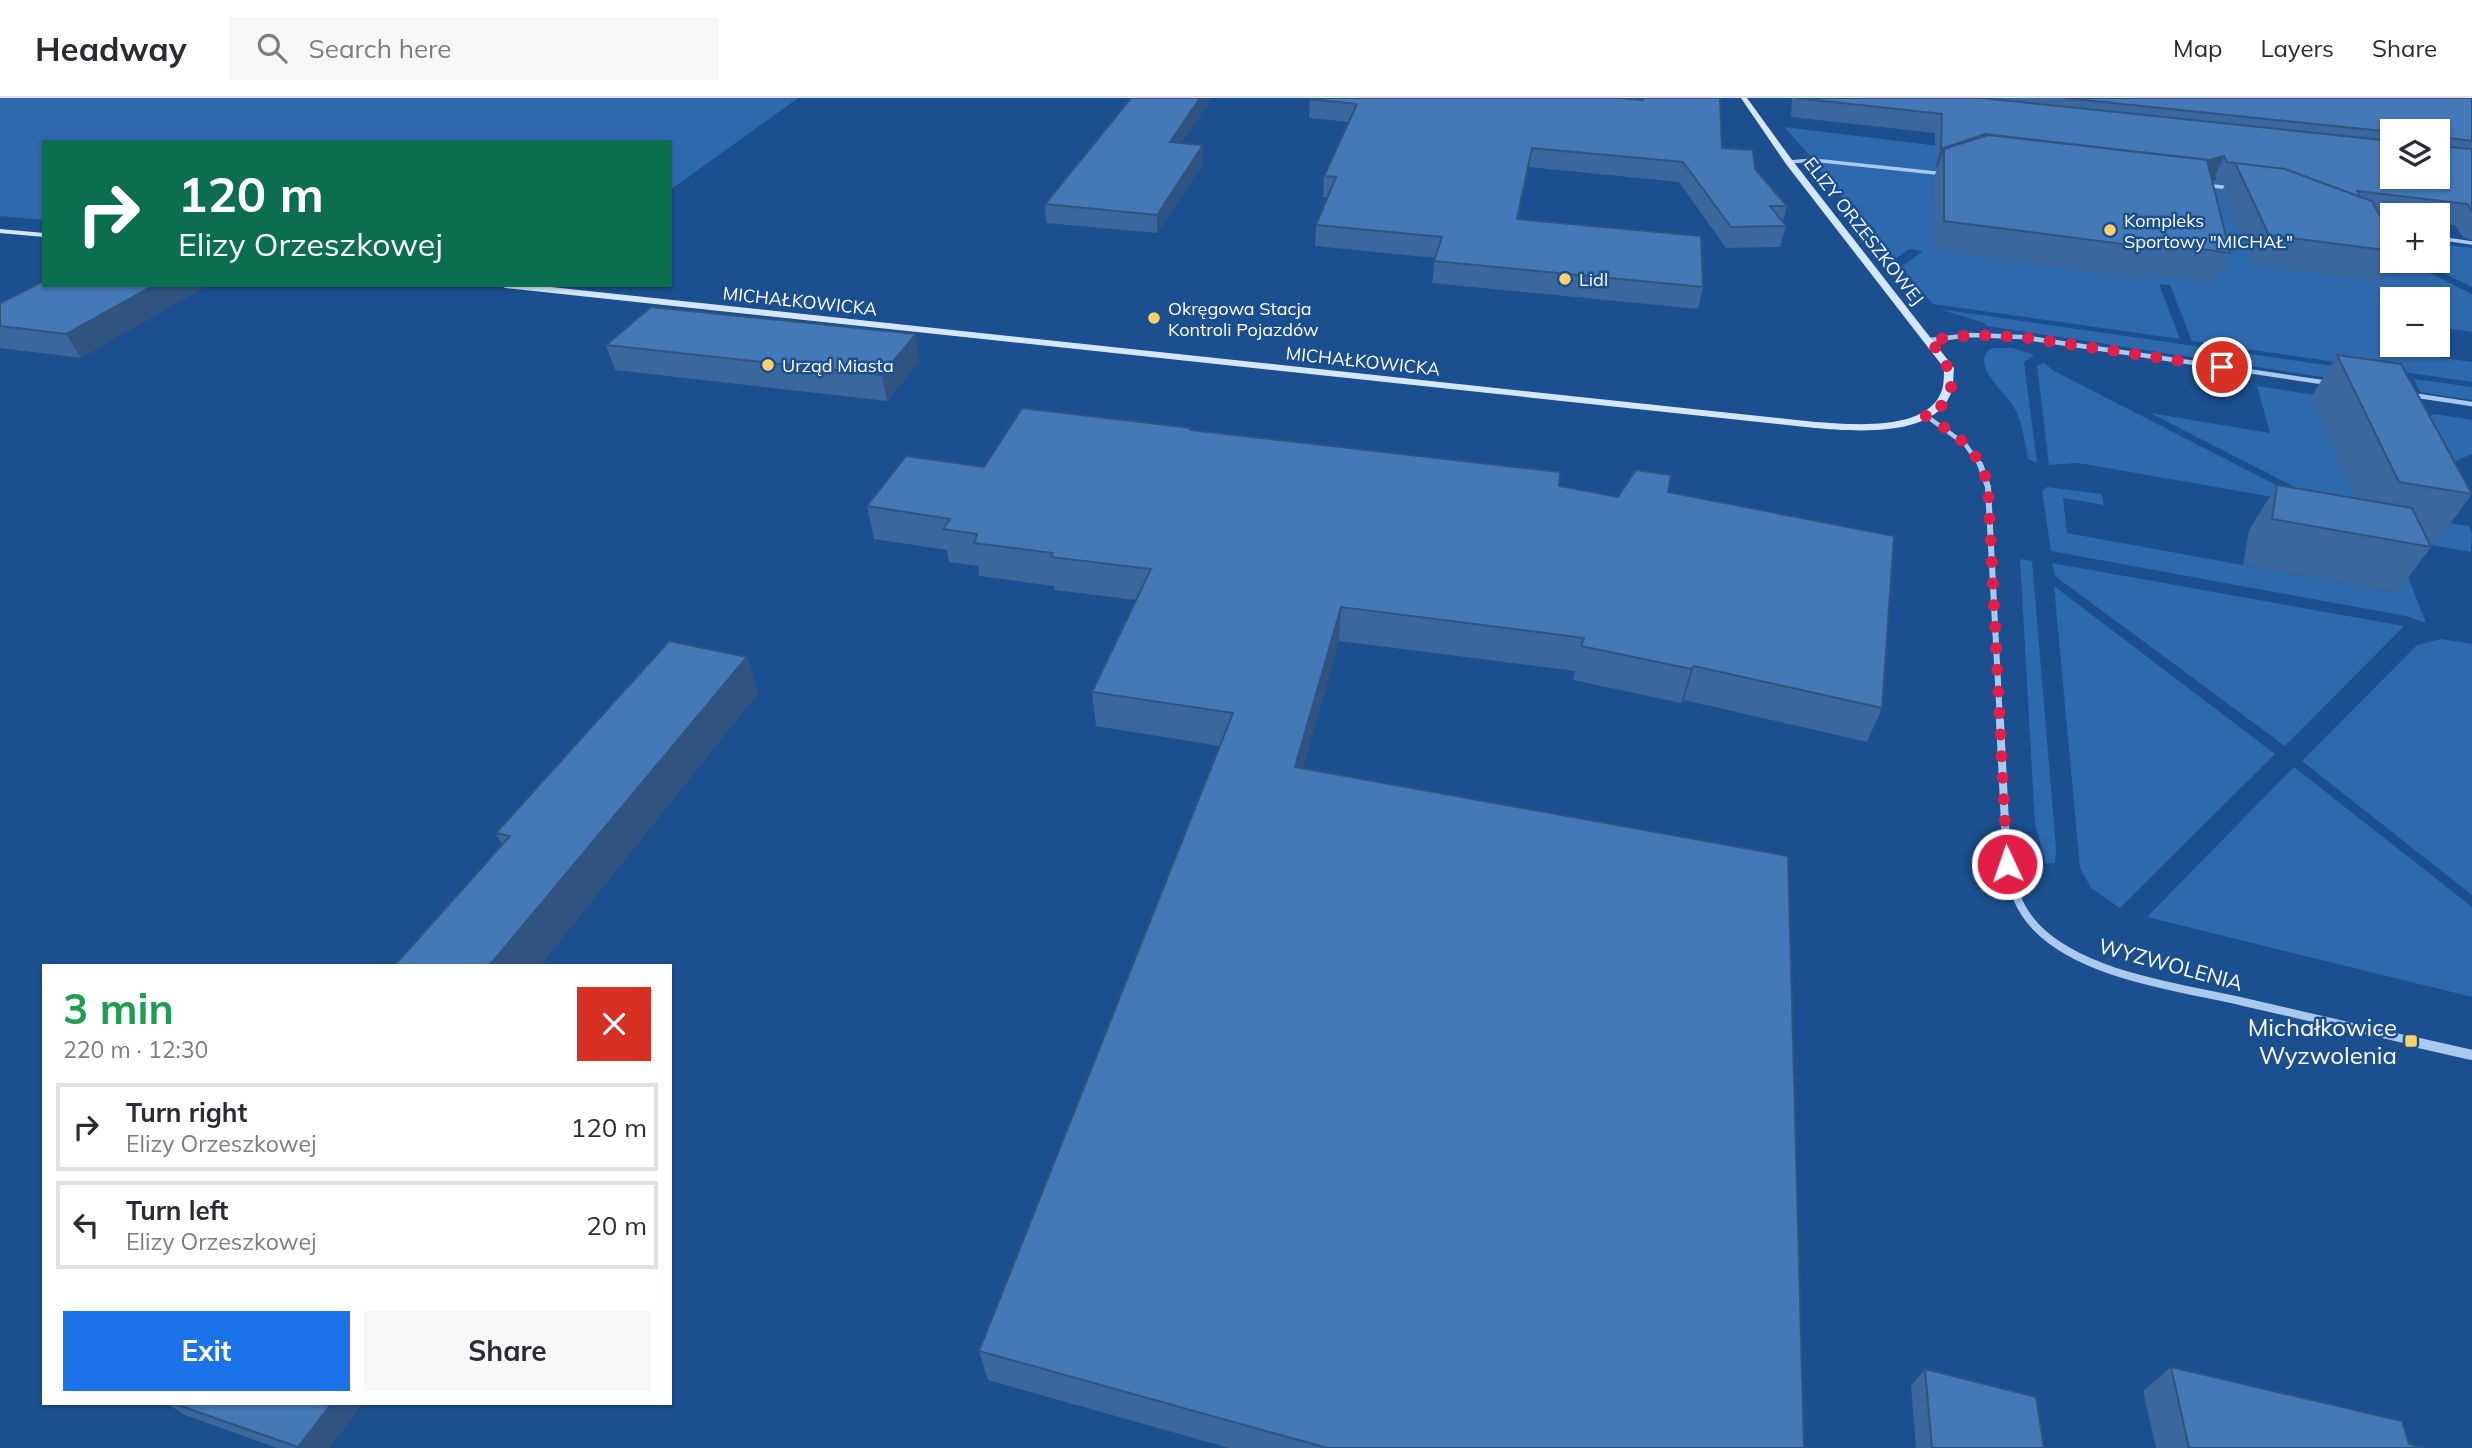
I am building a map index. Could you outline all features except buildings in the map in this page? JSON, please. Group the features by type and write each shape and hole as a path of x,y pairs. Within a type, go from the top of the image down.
{"street":[{"name":"ELIZY ORZESZKOWEJ","path":"1744,98 1789,162 1930,340 1949,368 1951,386 1944,403 1924,415"},
{"path":"1789,162 1813,160 1936,173 1951,168"},
{"path":"2193,184 2235,189"},
{"path":"0,231 42,235"},
{"path":"2450,240 2472,243"},
{"name":"MICHAŁKOWICKA","path":"524,287 1815,425 1861,428 1900,425 1924,415"},
{"path":"1930,340 1971,335 2021,337 2331,383"},
{"path":"2399,393 2472,404"},
{"name":"WYZWOLENIA","path":"1924,415 1952,431 1976,454 1984,467 1988,487 2007,864 2014,895 2028,919 2043,936 2066,950 2101,966 2135,977 2472,1055"}],"shaded area":[{"path":"0,98 798,98 672,189 672,140 42,140 42,220 0,216"},
{"path":"1784,127 2346,196 2380,244 2380,273 2429,273 2472,294 2472,332 2450,329 2450,287 2380,287 2380,357 2438,357 2472,362 2472,382 2192,341 2170,285 2159,284 2180,339 1933,304 1901,267 1923,251 1909,249 1894,260 1872,233 1875,230 1870,224 1866,226 1852,210 1857,209 1854,205 1848,205 1836,190 1841,191 1830,183 1820,171 1821,168"},
{"path":"2450,245 2472,248 2472,287 2443,273 2450,273"},
{"path":"1939,309 2394,375 2401,389 1987,326"},
{"path":"1992,348 2013,348 2034,355 2024,362 2037,463 2028,459 2016,411 1985,368 1984,357"},
{"path":"2044,363 2054,371 2325,510 2302,502 2078,463 2049,465 2037,366"},
{"path":"2414,379 2472,387 2472,400 2420,392"},
{"path":"2257,386 2399,408 2429,520 2469,526 2472,533 2471,552 2369,534 2338,509 2150,413 2270,433"},
{"path":"2435,414 2472,420 2472,454 2452,463 2429,416"},
{"path":"2047,487 2102,494 2104,505 2063,498 2067,533 2397,593 2407,574 2426,623 2406,616 2051,551 2042,491"},
{"path":"2020,559 2032,561 2056,848 2055,863 2046,864 2035,824"},
{"path":"2052,563 2404,626 2285,746 2055,576"},
{"path":"2054,586 2275,754 2120,908 2091,888 2080,868"},
{"path":"2441,639 2472,644 2472,895 2302,761 2417,645"},
{"path":"2294,767 2472,907 2472,997 2147,917"}],"place":[{"name":"Kompleks Sportowy \"MICHAŁ\"","path":"2110,230"},
{"name":"Lidl","path":"1565,279"},
{"name":"Okręgowa Stacja Kontroli Pojazdów","path":"1154,318"},
{"name":"Urząd Miasta","path":"768,365"},
{"name":"Michałkowice Wyzwolenia","path":"2411,1041"}],"route":[{"path":"2007,864 1988,487 1984,467 1976,454 1952,431 1924,415 1944,403 1951,386 1949,368 1930,340 1971,335 2021,337 2222,367"}]}
